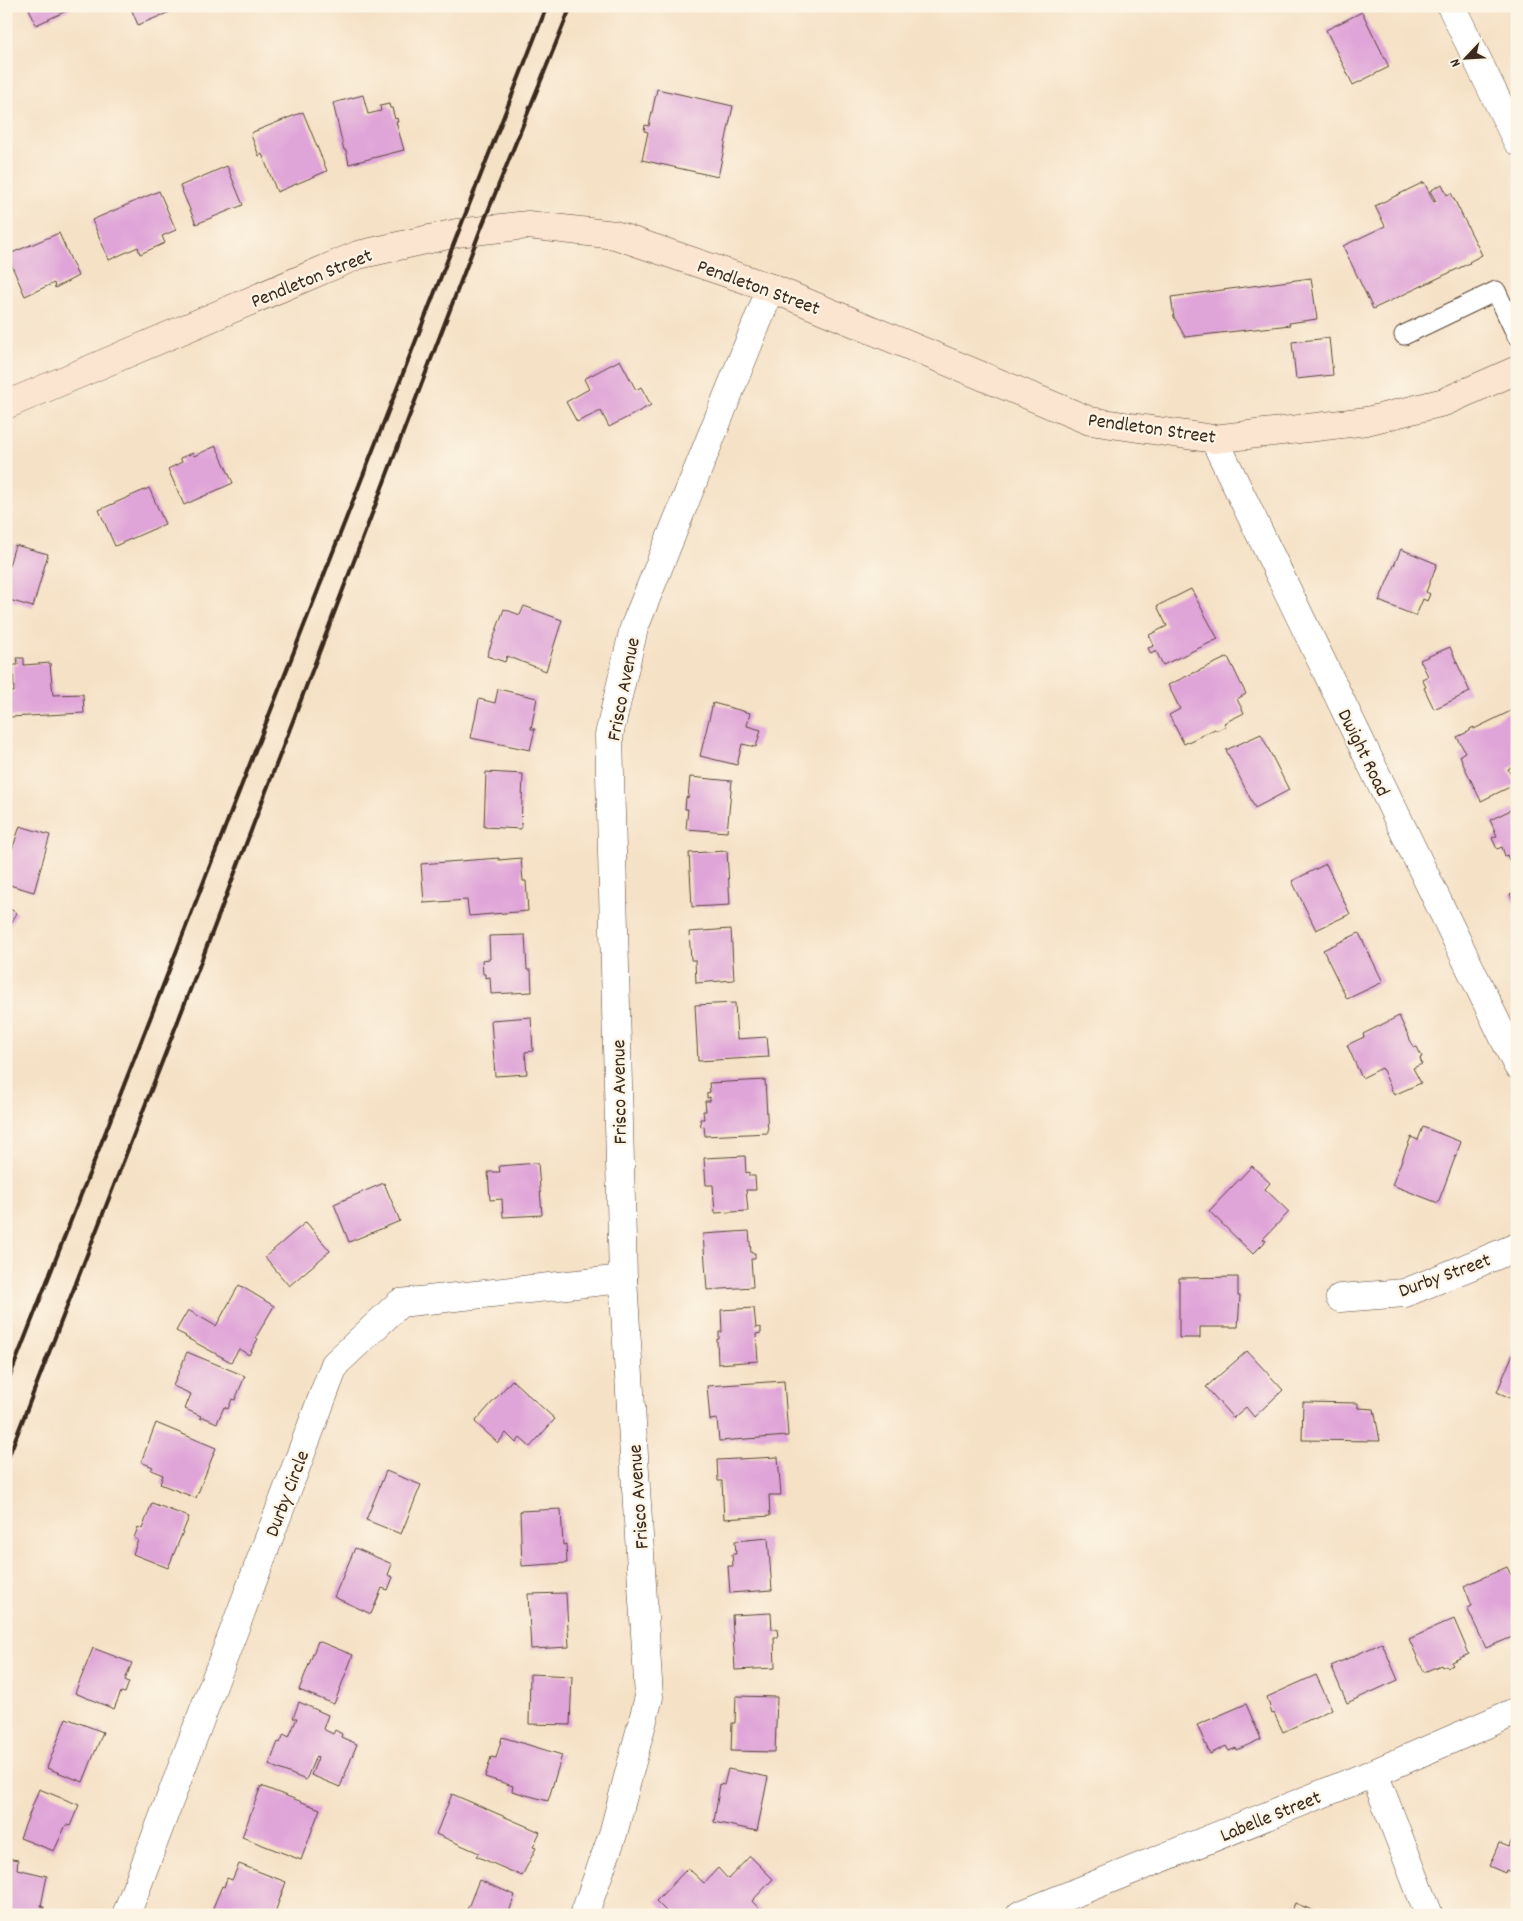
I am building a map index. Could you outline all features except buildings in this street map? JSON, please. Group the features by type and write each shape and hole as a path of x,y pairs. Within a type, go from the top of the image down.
{"main road":[{"name":"Pendleton Street","path":"6,405 358,255 457,233 528,225 615,235 771,288 1090,421 1214,439 1367,421 1444,402 1517,370"}],"street":[{"path":"1451,6 1517,141"},
{"name":"Frisco Avenue","path":"584,1915 613,1834 649,1697 623,1279 609,736 634,628 771,288"},
{"name":"Dwight Road","path":"1214,439 1517,1065"},
{"name":"Durby Street","path":"1340,1298 1405,1293 1517,1247"},
{"name":"Durby Circle","path":"126,1915 335,1364 400,1303 623,1279"},
{"name":"Labelle Street","path":"1020,1915 1374,1773 1517,1711"},
{"path":"1374,1773 1429,1915"}],"lane":[{"path":"1404,335 1496,291 1517,336"}],"railway":[{"path":"6,1386 547,6"},
{"path":"6,1463 197,972 480,231 571,6"}]}
